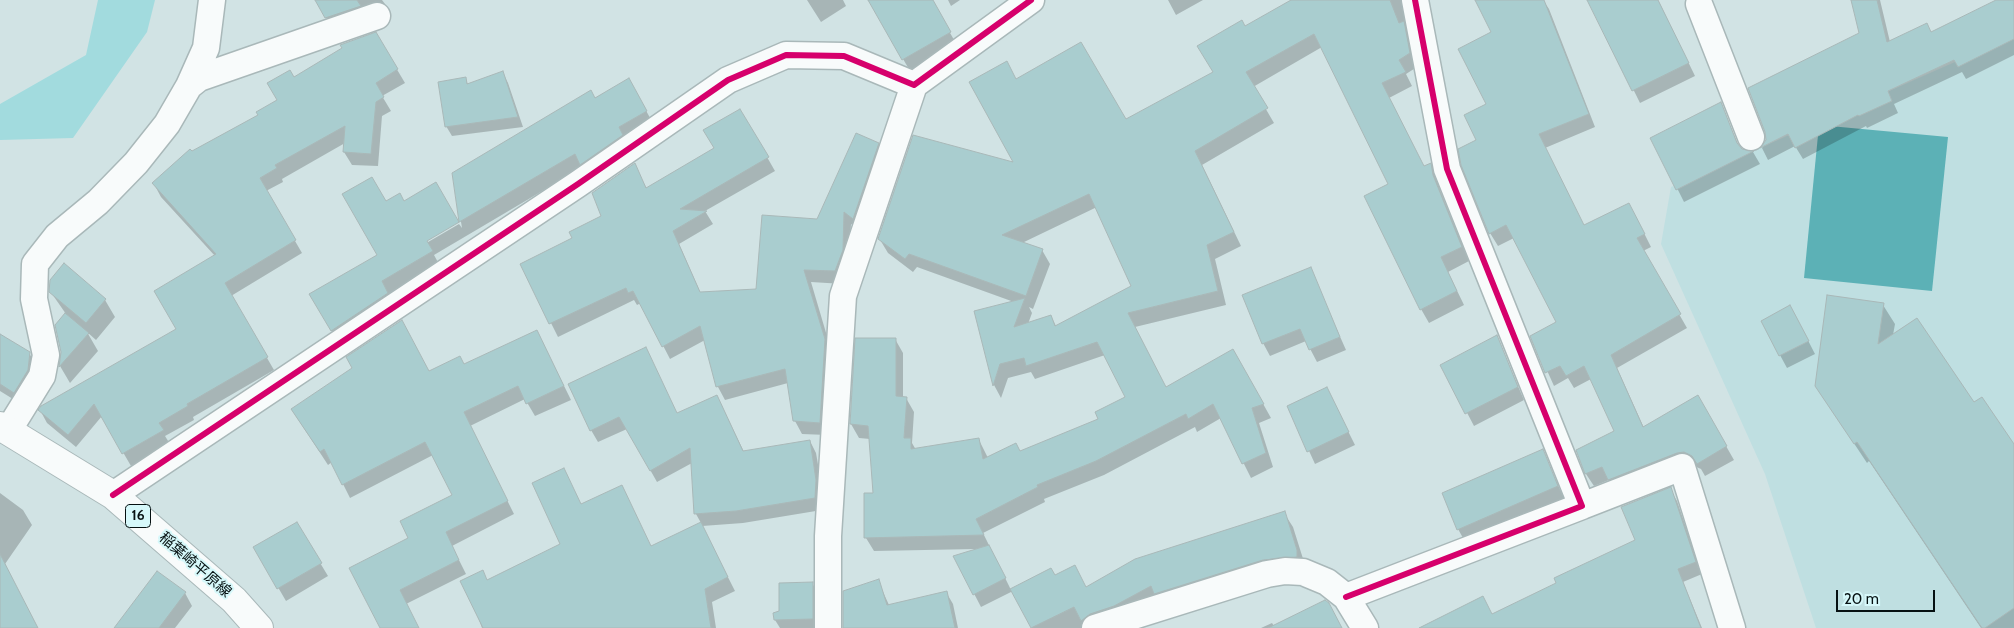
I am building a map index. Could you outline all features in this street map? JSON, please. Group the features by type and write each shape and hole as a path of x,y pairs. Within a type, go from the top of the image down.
{"main road":[{"name":"稲葉崎平原線","path":"4,428 113,495 234,600 259,628"}],"street":[{"path":"4,428 42,376 46,356 34,299 35,264 57,236 98,202 136,163 167,124 189,86 206,48 212,0"},
{"path":"828,628 828,536 843,296 914,85 1031,0"},
{"path":"1415,0 1447,169 1582,506"},
{"path":"1704,1 1751,137"},
{"path":"189,86 199,78 377,16"},
{"path":"113,495 570,190 728,80 786,55 844,56 914,85"},
{"path":"1346,597 1682,467 1732,628"},
{"path":"1095,628 1267,574 1285,571 1303,572 1319,578 1346,597 1365,628"}],"shaded area":[{"path":"98,0 155,0 147,32 73,138 0,140 0,104 86,55"},
{"path":"2014,36 2014,628 1816,628 1765,474 1661,244 1671,187"},
{"path":"1819,125 1948,137 1932,291 1804,278"}],"building":[{"path":"315,0 357,0 361,6 325,18"},
{"path":"868,0 933,0 951,32 902,60"},
{"path":"1291,0 1390,0 1399,23 1404,21 1410,53 1399,60 1406,72 1382,83 1424,166 1431,163 1433,175 1462,247 1441,257 1457,291 1420,310 1364,196 1388,184 1314,34 1246,72 1268,108 1195,151 1234,232 1207,245 1218,291 1128,313 1166,387 1233,349 1264,404 1252,408 1266,453 1242,464 1213,404 1188,419 1186,414 1096,461 1037,485 1038,487 976,519 984,535 864,538 864,493 873,493 868,426 850,424 855,338 896,338 896,396 907,397 904,438 911,438 911,449 979,438 983,459 1016,443 1020,451 1098,419 1095,412 1125,397 1097,342 1026,366 1024,358 1000,364 993,386 974,311 1025,298 1014,327 1051,315 1055,326 1131,286 1089,194 1002,235 1043,249 1026,296 909,254 905,259 878,239 913,135 1013,162 969,82 1007,61 1016,79 1081,42 1126,119 1213,72 1197,46 1242,20 1245,26"},
{"path":"1475,0 1544,0 1589,114 1539,134 1584,225 1629,203 1645,234 1637,238 1681,314 1611,355 1643,427 1698,395 1727,446 1697,464 1692,456 1684,452 1608,480 1602,467 1585,474 1576,450 1614,431 1584,366 1566,376 1560,366 1545,373 1530,336 1556,322 1506,225 1489,234 1461,165 1458,149 1476,140 1464,115 1486,104 1458,49 1491,32"},
{"path":"1587,0 1658,0 1689,63 1632,91"},
{"path":"1851,0 1877,0 1887,42 1927,23 1931,32 1996,0 2014,0 2014,39 1958,67 1954,60 1888,91 1892,101 1858,115 1795,148 1788,134 1760,148 1766,140 1765,132 1748,88 1859,33"},
{"path":"376,32 398,69 376,83 384,97 376,102 371,154 343,152 345,126 275,165 277,168 260,178 296,240 225,283 268,357 187,404 188,406 159,423 164,430 122,454 94,404 68,435 38,410 41,406 176,329 154,291 216,254 152,183 190,149 192,151 258,115 256,112 277,100 267,83 290,70 294,77 342,48 340,45"},
{"path":"503,71 518,117 445,127 438,82 466,77 467,84"},
{"path":"629,78 647,111 619,127 623,135 580,165 575,154 427,241 433,251 382,281 388,293 331,331 309,294 377,255 342,194 372,177 386,201 400,193 404,201 436,182 459,222 452,173 591,90 595,98"},
{"path":"1721,102 1737,143 1742,149 1754,151 1676,190 1650,138"},
{"path":"740,109 769,157 680,209 707,211 673,231 700,292 756,289 762,215 817,219 856,133 879,143 853,219 844,212 843,250 835,271 804,270 825,339 820,423 793,421 785,369 716,387 700,326 662,347 633,291 628,293 626,288 549,324 520,264 572,238 569,232 601,216 592,193 635,163 646,188 714,148 703,130"},
{"path":"64,263 106,299 86,323 49,292 50,280"},
{"path":"1311,267 1340,337 1309,350 1300,329 1262,344 1242,295"},
{"path":"1827,295 1884,303 1878,344 1917,318 1974,402 1982,397 2014,444 2014,608 1985,628 1982,628 1857,442 1854,444 1815,386"},
{"path":"1790,305 1809,341 1779,356 1761,321"},
{"path":"65,313 89,333 59,367 61,352 55,325"},
{"path":"402,320 429,371 460,356 464,364 537,330 564,386 526,404 518,386 464,412 508,501 446,532 459,560 400,590 419,628 380,628 349,568 408,538 400,521 452,495 425,442 342,485 324,449 320,452 291,409 352,368 346,357"},
{"path":"0,334 30,352 28,370 14,393 0,384"},
{"path":"1497,335 1518,387 1465,414 1440,365"},
{"path":"646,347 677,413 717,395 743,451 810,440 816,480 815,498 736,511 694,514 690,448 650,471 619,417 590,431 568,384"},
{"path":"1327,387 1349,432 1307,452 1287,406"},
{"path":"1543,449 1558,486 1457,530 1442,493"},
{"path":"564,468 581,504 622,485 651,546 701,522 728,577 705,589 711,628 483,628 460,581 483,570 487,580 560,544 532,483"},
{"path":"1671,487 1696,562 1678,569 1701,628 1419,628 1483,596 1492,614 1556,583 1554,578 1635,540 1621,507"},
{"path":"1285,511 1297,550 1297,557 1263,560 1154,594 1151,586 1114,606 1090,614 1081,621 1074,607 1031,628 1010,589 1051,568 1055,575 1075,565 1086,587 1135,559"},
{"path":"297,522 322,563 277,589 253,547"},
{"path":"989,545 1006,578 973,595 953,556"},
{"path":"0,554 38,628 0,628"},
{"path":"157,571 186,592 159,628 114,628"},
{"path":"879,579 887,605 947,591 955,628 843,628 843,591"},
{"path":"813,582 813,619 774,620 773,613 779,611 779,583"},
{"path":"1325,600 1329,603 1342,628 1268,628"}],"cycle path":[{"path":"113,495 578,184 728,80 786,55 844,56 914,85 1031,0"},
{"path":"1346,597 1582,506 1447,169 1415,0"}]}
